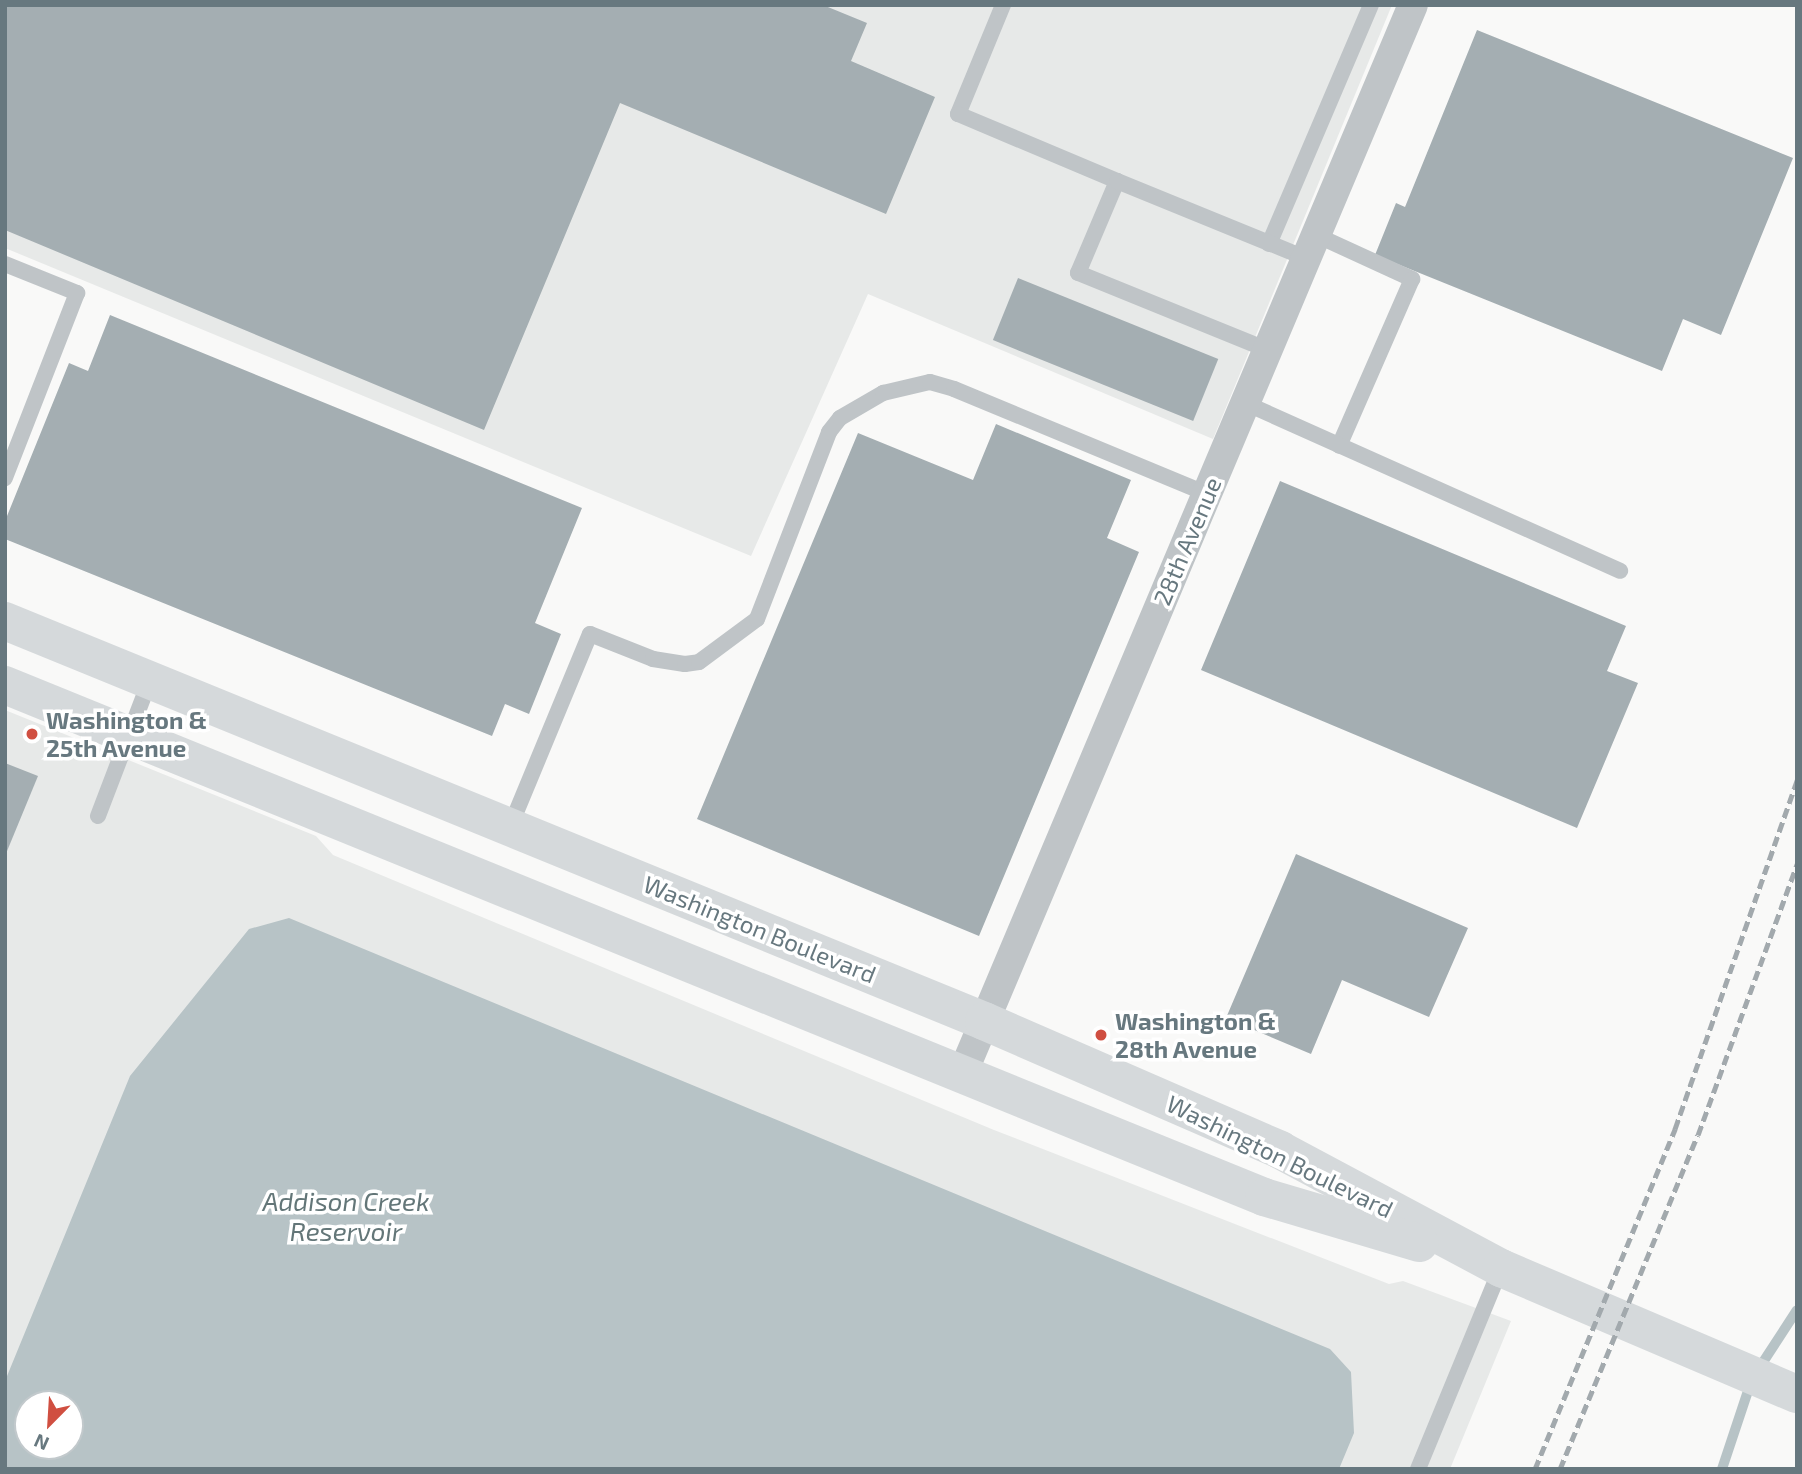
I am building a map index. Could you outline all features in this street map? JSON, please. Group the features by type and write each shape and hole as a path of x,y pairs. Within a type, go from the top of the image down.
{"street":[{"name":"28th Avenue","path":"961,1077 1413,5"},
{"name":"Washington Boulevard","path":"5,621 984,1021 1280,1150 1501,1268 1782,1388"},
{"name":"Washington Boulevard","path":"5,685 961,1077 1264,1197 1501,1268"}],"lane":[{"path":"1003,5 958,114 1269,244 1311,247 1412,279 1339,446"},
{"path":"1269,244 1371,5"},
{"path":"1117,181 1078,272 1268,350"},
{"path":"5,264 77,293 5,478"},
{"path":"510,827 590,634 653,659 685,664 699,662 757,619 829,432 840,418 883,393 930,382 954,389 1207,494"},
{"path":"1245,403 1620,571"},
{"path":"97,816 150,680"},
{"path":"1418,1469 1501,1268"}],"shaded area":[{"path":"5,5 1392,5 1213,439 868,294 751,556 5,248"},
{"name":"Addison Creek Reservoir","path":"5,710 316,836 333,855 994,1130 1389,1284 1403,1281 1511,1321 1450,1469 5,1469"}],"water":[{"name":"Addison Creek Reservoir","path":"289,918 1330,1349 1351,1372 1354,1433 1339,1469 5,1469 5,1381 130,1076 249,929"}],"building":[{"path":"5,5 823,5 867,23 851,61 935,97 886,214 620,103 484,430 5,230"},
{"path":"1477,30 1793,158 1721,335 1683,319 1662,371 1375,255 1396,203 1405,207"},
{"path":"1018,278 1218,359 1193,421 993,340"},
{"path":"110,315 582,508 535,623 561,634 529,714 505,704 492,736 5,539 5,521 69,363 88,371"},
{"path":"996,424 1131,480 1107,538 1139,552 979,936 697,819 858,433 973,480"},
{"path":"1280,481 1626,626 1607,671 1638,683 1577,828 1201,670"},
{"path":"5,763 38,776 5,856"},
{"path":"1296,854 1468,928 1429,1017 1342,980 1311,1054 1226,1018"}],"waterway":[{"path":"1722,1469 1752,1379 1797,1310"}],"railway":[{"path":"1535,1469 1675,1129 1797,780"},
{"path":"1560,1469 1698,1135 1797,864"}],"place":[{"name":"Washington & 25th Avenue","path":"32,734"},
{"name":"Washington & 28th Avenue","path":"1101,1035"}]}
